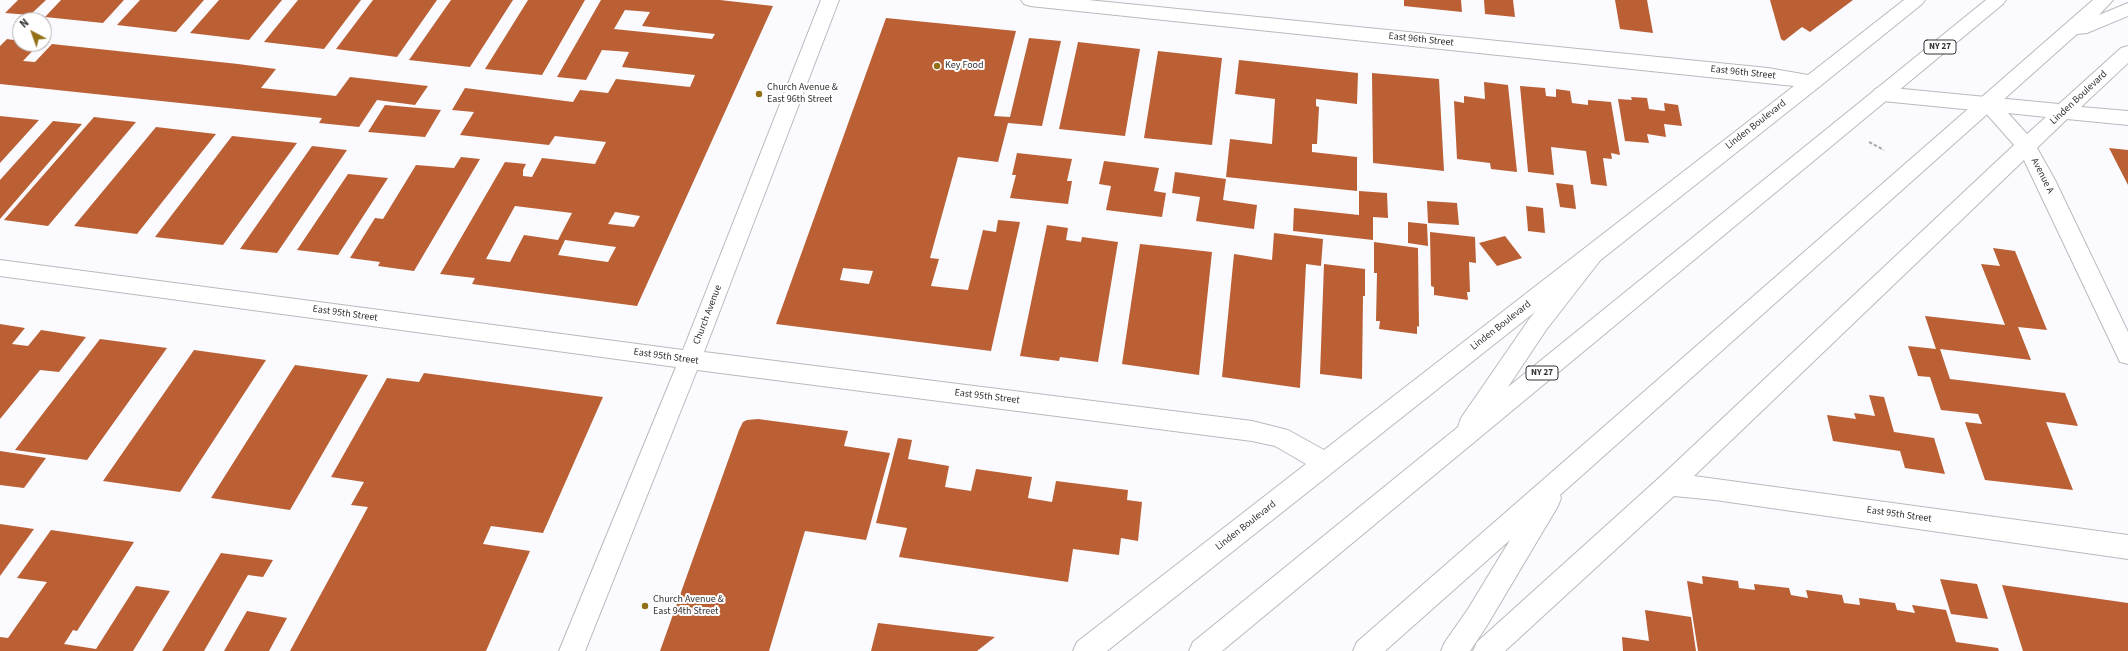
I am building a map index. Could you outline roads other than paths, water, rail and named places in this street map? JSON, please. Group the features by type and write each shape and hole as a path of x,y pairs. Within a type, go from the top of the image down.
{"main road":[{"name":"Church Avenue","path":"572,651 690,360 830,0"},
{"name":"East 96th Street","path":"1030,0 1760,74 1812,82"},
{"name":"Linden Boulevard","path":"1086,651 1916,0"},
{"name":"NY 27","path":"1202,651 1455,446 1997,0"},
{"path":"1366,651 2104,0"},
{"path":"2065,35 2128,9"},
{"name":"Linden Boulevard","path":"1486,651 1669,486 2026,146 2128,52"},
{"path":"1882,94 1988,103 2128,118"},
{"name":"Avenue A","path":"1988,103 2026,146 2045,180 2128,355"},
{"path":"1455,446 1538,324 1599,249"},
{"name":"East 95th Street","path":"0,268 690,360 1252,431 1280,437 1325,463"},
{"path":"1454,651 1477,618 1560,480"},
{"name":"East 95th Street","path":"1669,486 1715,489 2128,547"}],"place":[{"name":"Key Food","path":"937,66"},
{"name":"Church Avenue & East 96th Street","path":"759,94"},
{"name":"Church Avenue & East 94th Street","path":"645,606"}]}
